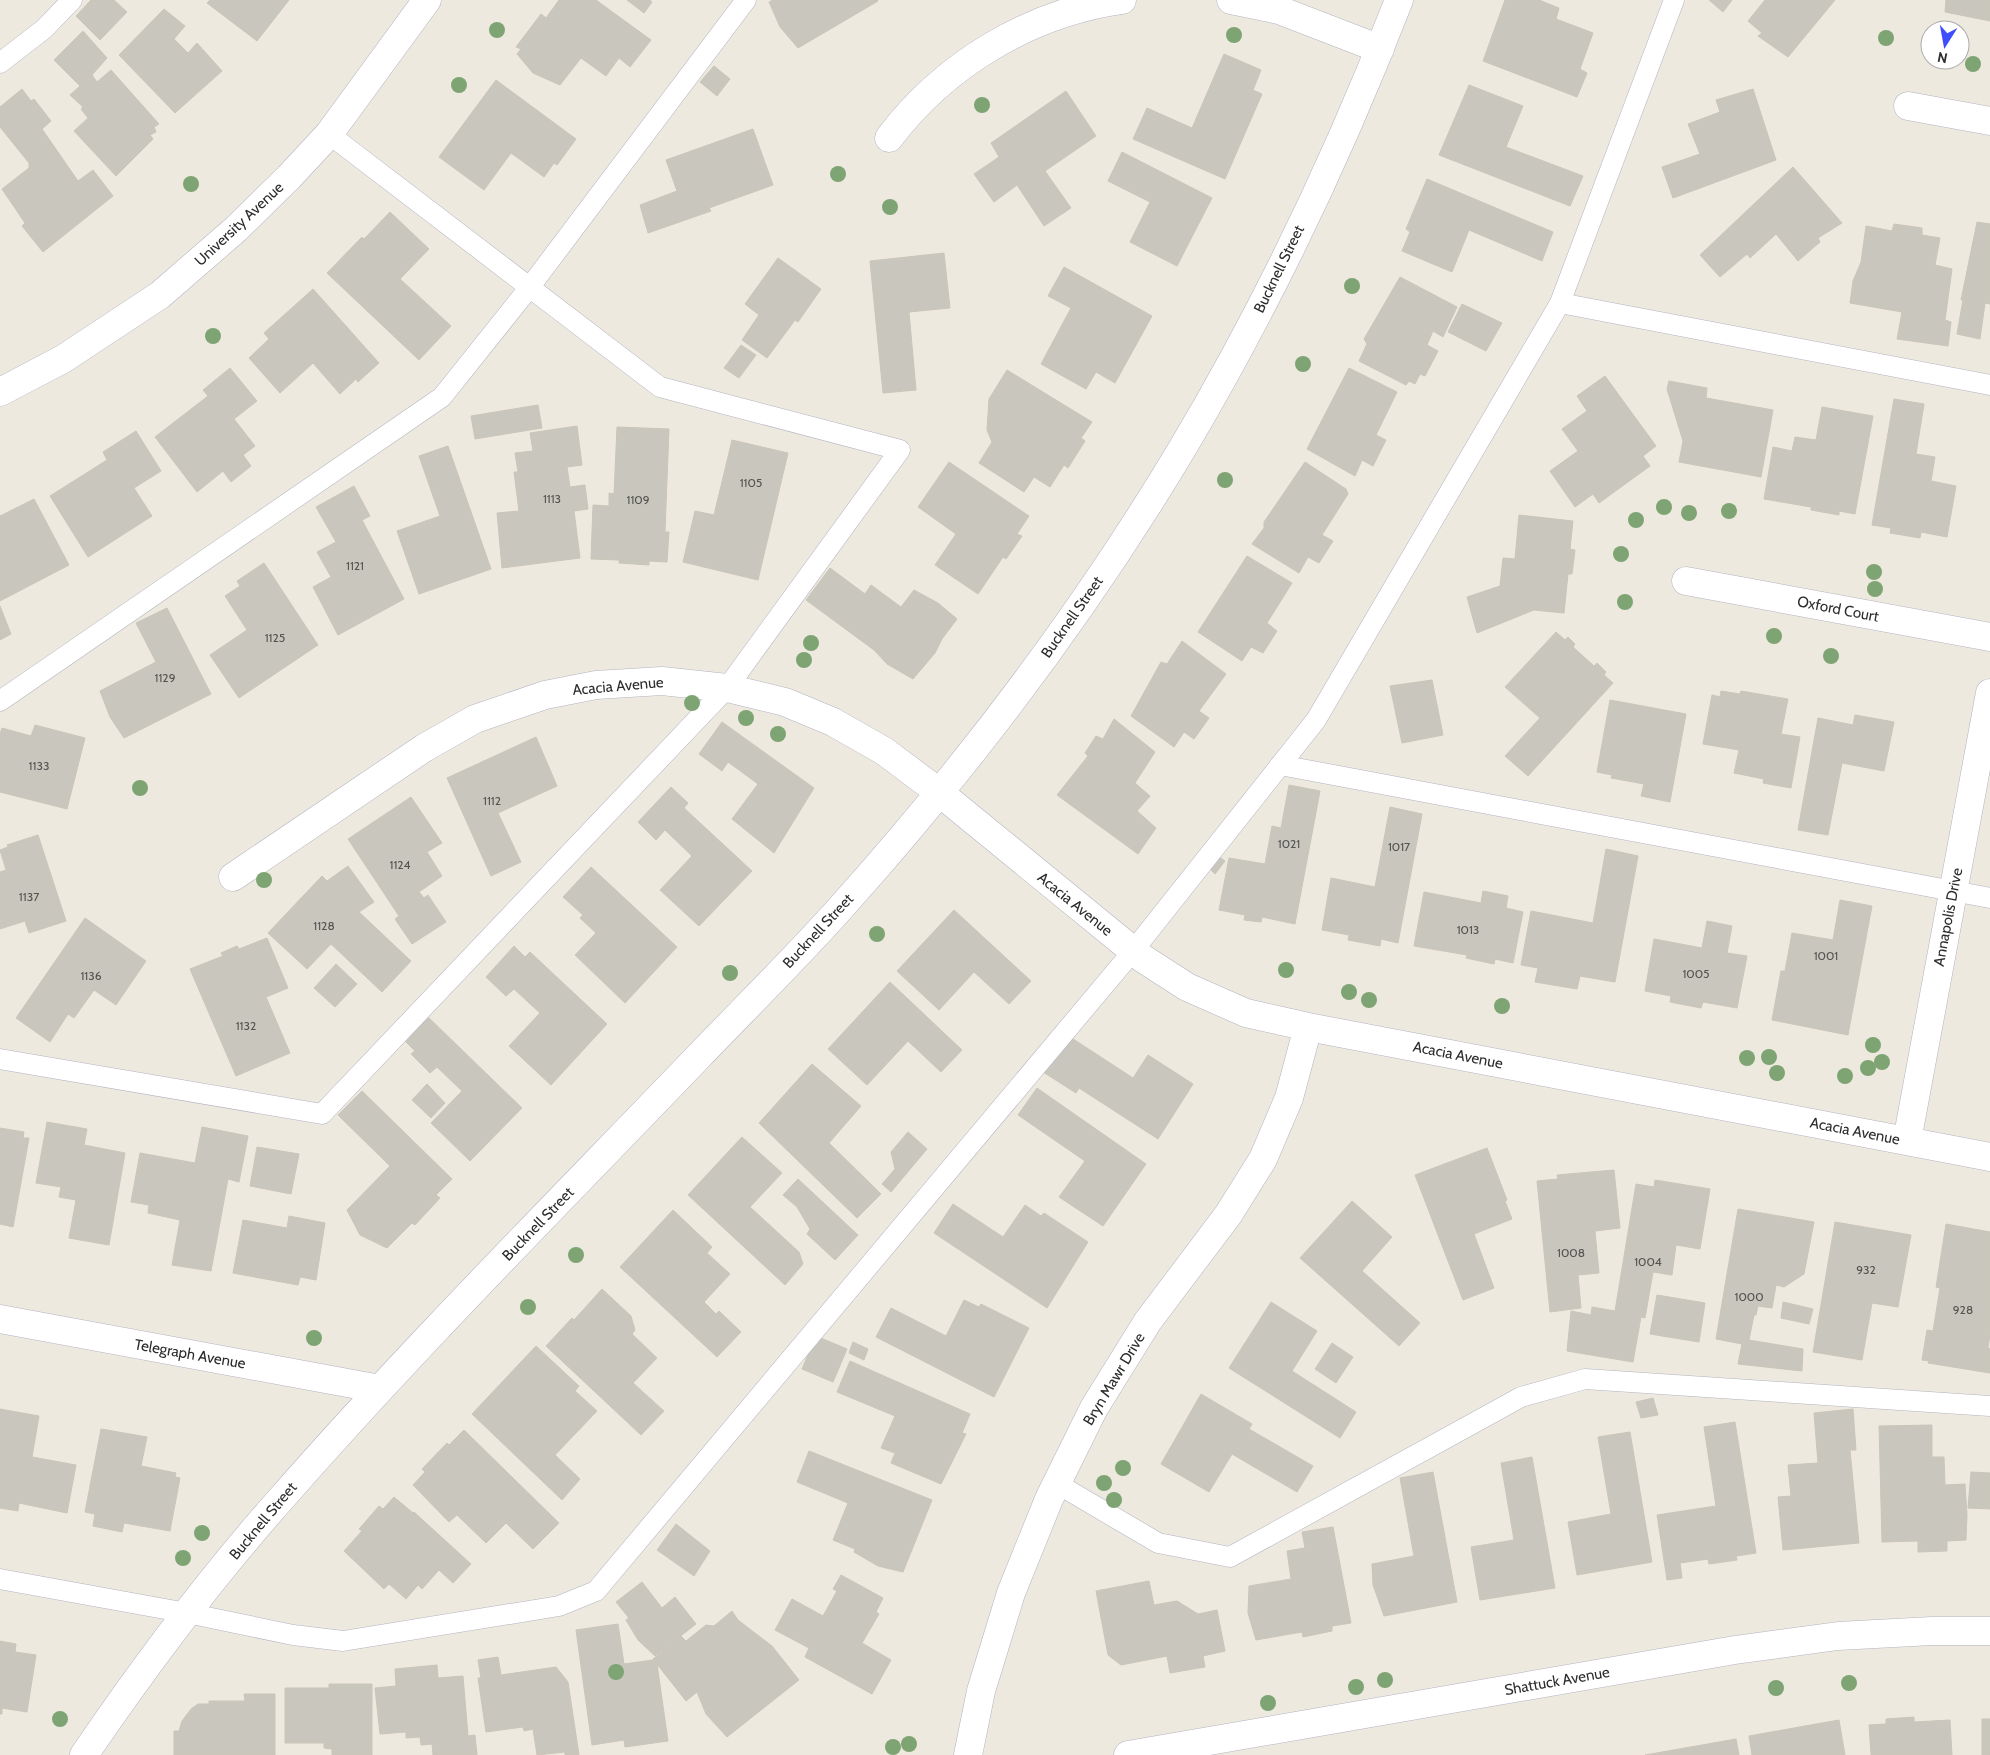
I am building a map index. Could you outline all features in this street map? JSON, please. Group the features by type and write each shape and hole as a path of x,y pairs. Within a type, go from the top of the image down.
{"street":[{"name":"University Avenue","path":"0,392 63,359 160,295 236,229 289,178 329,134 427,0"},
{"path":"889,138 900,123 944,79 990,46 1040,21 1094,4 1122,0"},
{"path":"1230,0 1279,10 1380,50"},
{"name":"Bucknell Street","path":"84,1755 187,1613 276,1504 380,1389 842,906 940,793 1014,699 1100,577 1181,451 1254,320 1321,187 1380,50 1399,0"},
{"path":"1908,106 1990,121"},
{"name":"Oxford Court","path":"1686,581 1990,637"},
{"name":"Acacia Avenue","path":"233,877 424,748 475,719 545,695 596,685 662,681 728,688 785,702 833,722 884,750 940,793 1134,951 1186,988 1246,1013 1308,1027 1990,1157"},
{"name":"Annapolis Drive","path":"1906,1141 1990,693"},
{"name":"Bryn Mawr Drive","path":"968,1755 982,1691 1011,1593 1056,1484 1094,1408 1148,1321 1228,1215 1263,1159 1289,1098 1308,1027"},
{"name":"Telegraph Avenue","path":"0,1319 380,1389"},
{"name":"Shattuck Avenue","path":"1128,1755 1744,1649 1838,1636 1932,1630 1990,1631"}],"lane":[{"path":"0,63 44,30 72,0"},
{"path":"0,701 442,397 529,288 746,0"},
{"path":"0,1579 187,1613 293,1635 344,1641 559,1606 596,1591 1134,951 1316,720 1560,303 1674,0"},
{"path":"0,1059 322,1114 728,688 900,450 660,387 329,134"},
{"path":"1560,303 1990,385"},
{"path":"1280,765 1990,898"},
{"path":"1056,1484 1158,1543 1230,1557 1522,1397 1586,1379 1990,1406"}],"building":[{"path":"91,0 114,0 127,12 100,40 76,16"},
{"path":"210,0 289,0 257,41 207,3"},
{"path":"559,0 596,0 651,40 630,67 619,58 606,76 581,58 560,85 533,73 517,54 521,49 516,47 541,14 546,18"},
{"path":"627,0 650,0 652,2 644,13"},
{"path":"773,0 878,1 798,48 780,27 769,2"},
{"path":"1505,0 1539,0 1559,8 1556,19 1593,33 1580,69 1587,73 1577,97 1483,61"},
{"path":"1709,0 1732,0 1723,12"},
{"path":"1765,0 1835,0 1788,57 1758,36 1762,33 1748,21"},
{"path":"1946,0 1990,0 1990,21 1945,12"},
{"path":"164,9 185,26 174,39 188,53 197,43 222,71 175,113 119,55"},
{"path":"83,31 107,58 92,75 97,82 111,70 159,124 154,127 156,132 150,135 153,139 116,176 74,131 88,118 81,109 83,107 70,95 80,86 54,60"},
{"path":"1224,54 1261,70 1253,90 1262,94 1225,179 1133,139 1147,108 1192,128"},
{"path":"714,66 730,79 717,96 700,82"},
{"path":"496,80 576,139 557,165 554,163 544,177 511,153 484,190 439,157"},
{"path":"1469,85 1523,106 1506,147 1583,176 1570,206 1439,155"},
{"path":"22,89 31,101 34,99 51,121 42,129 78,181 93,170 113,196 43,252 22,226 25,223 2,189 29,168 29,163 0,127 0,107"},
{"path":"1753,89 1776,160 1673,198 1662,167 1700,154 1688,124 1720,112 1716,100"},
{"path":"1066,91 1096,136 1045,171 1071,208 1044,226 1017,185 994,202 974,174 999,157 991,143"},
{"path":"753,129 773,185 709,208 711,211 648,233 640,205 677,191 666,160"},
{"path":"1122,152 1212,198 1177,266 1130,242 1150,202 1108,181"},
{"path":"1793,167 1842,223 1818,238 1820,242 1798,261 1776,234 1750,258 1747,254 1720,277 1700,255"},
{"path":"1427,179 1553,232 1542,261 1469,230 1452,272 1402,251 1410,232 1406,229"},
{"path":"390,212 429,249 400,279 451,326 419,360 327,273 362,237 364,239"},
{"path":"1977,222 1990,224 1990,304 1985,303 1980,339 1957,334 1963,300 1961,300"},
{"path":"1894,224 1922,228 1922,235 1940,238 1935,265 1952,269 1945,320 1951,322 1948,346 1897,339 1902,312 1850,303 1853,281 1861,262 1866,226 1892,231"},
{"path":"944,253 950,308 909,312 916,390 883,393 870,261"},
{"path":"778,258 821,289 798,322 795,320 767,358 742,340 759,315 745,304"},
{"path":"1064,267 1152,316 1115,383 1096,372 1086,389 1041,364 1071,308 1048,296"},
{"path":"1400,277 1457,307 1443,337 1433,331 1427,345 1438,351 1425,376 1420,374 1415,384 1409,381 1406,385 1359,361 1367,344 1364,339"},
{"path":"313,289 379,363 358,382 356,379 340,394 313,363 280,393 249,358 269,339 264,333"},
{"path":"1462,304 1502,323 1486,351 1448,332"},
{"path":"741,345 756,355 739,378 724,368"},
{"path":"230,368 257,401 234,419 255,446 243,455 251,466 231,482 223,471 197,492 155,437 208,396 203,390"},
{"path":"1349,368 1397,392 1376,435 1386,440 1373,466 1362,460 1355,476 1307,449"},
{"path":"1007,370 1092,422 1081,438 1085,441 1068,468 1064,465 1050,487 1034,477 1024,492 979,463 992,442 987,430 989,399"},
{"path":"1605,376 1656,446 1643,456 1650,466 1599,503 1593,494 1575,507 1550,471 1578,451 1562,429 1587,411 1577,396"},
{"path":"1669,381 1707,388 1706,398 1773,410 1761,477 1679,462 1683,441 1667,389"},
{"path":"1894,399 1924,404 1916,454 1935,457 1931,481 1956,486 1947,537 1921,532 1920,538 1890,533 1891,528 1872,525"},
{"path":"538,405 542,428 475,439 471,416"},
{"path":"1822,407 1873,416 1855,514 1839,511 1839,515 1811,510 1811,507 1764,499 1773,447 1792,451 1795,437 1816,440"},
{"path":"577,426 582,465 567,467 570,487 585,485 588,509 574,511 580,558 502,568 497,513 519,511 514,472 518,472 515,453 533,451 530,433"},
{"path":"617,427 669,429 665,532 669,532 667,562 649,561 649,565 619,563 619,560 591,559 593,505 609,506 609,493 614,494"},
{"path":"136,431 161,471 134,488 152,516 88,557 50,496 107,460 103,452"},
{"path":"732,440 788,453 758,580 683,562 695,511 714,515"},
{"path":"448,446 491,569 419,594 397,531 440,516 419,456"},
{"path":"949,462 1029,516 1017,534 1022,536 1006,559 1003,557 978,594 935,565 956,534 918,507"},
{"path":"1305,462 1346,489 1348,494 1322,535 1333,541 1319,563 1308,557 1299,573 1252,544 1264,528 1264,522"},
{"path":"354,486 370,516 362,520 404,599 338,635 313,587 331,577 317,552 336,542 316,507"},
{"path":"34,499 69,565 0,601 0,516"},
{"path":"1519,515 1573,521 1570,549 1575,550 1572,574 1568,574 1564,613 1534,610 1477,633 1467,597 1500,586 1503,558 1515,559"},
{"path":"1247,556 1292,583 1267,623 1277,631 1263,653 1251,647 1242,661 1198,632"},
{"path":"264,563 318,645 239,698 210,655 247,630 225,596 240,586 237,581"},
{"path":"830,568 865,594 871,585 901,607 914,590 938,603 957,619 942,639 935,653 913,679 887,664 874,650 806,600"},
{"path":"0,606 11,634 0,640"},
{"path":"167,608 211,694 124,738 110,717 100,691 156,662 136,623"},
{"path":"1556,632 1565,640 1568,637 1575,644 1573,647 1594,666 1597,663 1606,672 1604,675 1613,683 1528,776 1505,756 1540,718 1505,687"},
{"path":"1182,641 1226,674 1199,711 1209,718 1194,739 1184,732 1174,747 1131,716 1161,662 1167,664"},
{"path":"1432,680 1443,735 1402,743 1390,686"},
{"path":"1721,691 1740,694 1741,691 1788,699 1781,734 1800,737 1791,788 1763,783 1764,779 1734,773 1739,750 1703,744 1712,695 1720,697"},
{"path":"1610,700 1686,714 1670,802 1641,796 1644,784 1611,778 1612,775 1597,772"},
{"path":"1855,715 1894,722 1884,771 1842,763 1828,835 1798,830 1818,718 1853,725"},
{"path":"1114,719 1155,752 1135,783 1150,796 1137,811 1156,828 1138,854 1057,795 1088,756 1085,753 1096,736 1103,739"},
{"path":"722,722 814,788 774,853 732,819 758,784 728,762 722,771 699,754"},
{"path":"35,725 85,738 67,809 0,792 0,734 2,728 31,736"},
{"path":"536,737 557,786 498,813 521,862 491,876 447,778"},
{"path":"1289,785 1320,791 1295,924 1262,917 1261,922 1244,920 1245,915 1219,910 1229,858 1265,864 1272,826 1281,828"},
{"path":"671,787 688,803 684,808 752,871 699,926 660,890 692,856 665,830 656,840 638,822"},
{"path":"411,797 442,843 427,852 442,876 419,892 424,898 428,895 446,922 412,944 395,919 399,916 348,839"},
{"path":"1390,807 1422,814 1398,943 1381,939 1380,946 1348,940 1349,935 1322,930 1331,878 1375,887"},
{"path":"38,835 66,921 29,933 25,921 0,929 0,872 6,870 0,850 8,847 7,845"},
{"path":"1606,849 1638,856 1615,982 1580,976 1577,989 1535,982 1538,968 1521,965 1531,911 1593,923"},
{"path":"1213,852 1225,861 1215,874 1204,863"},
{"path":"348,866 374,902 359,912 411,961 382,992 331,944 307,969 268,933 322,876 327,881"},
{"path":"591,867 677,947 625,1003 575,955 596,933 580,918 583,915 563,897"},
{"path":"1483,891 1508,896 1506,908 1523,912 1513,963 1495,959 1494,964 1466,958 1467,955 1414,946 1424,892 1481,903"},
{"path":"1840,900 1872,906 1848,1035 1772,1020 1781,971 1785,971 1792,933 1833,940"},
{"path":"954,910 1031,981 1009,1004 974,972 939,1010 897,971"},
{"path":"85,918 146,961 116,1005 94,990 74,1018 68,1014 50,1042 16,1018"},
{"path":"1707,921 1732,926 1727,953 1747,956 1737,1008 1703,1002 1701,1008 1670,1002 1671,996 1645,991 1654,939 1702,948"},
{"path":"267,938 288,988 266,997 290,1053 236,1076 190,969 223,956 221,953 237,946 239,949"},
{"path":"514,946 525,957 530,952 607,1024 551,1085 509,1046 540,1013 514,989 506,996 486,977"},
{"path":"336,964 357,984 335,1007 314,988"},
{"path":"890,982 962,1050 941,1072 908,1041 867,1085 828,1049"},
{"path":"428,1017 522,1108 470,1161 431,1123 462,1091 437,1067 430,1073 411,1054 415,1051 405,1041"},
{"path":"1067,1035 1133,1078 1148,1055 1193,1084 1158,1139 1079,1088 1076,1093 1043,1072"},
{"path":"812,1064 861,1106 829,1143 881,1194 857,1218 759,1123"},
{"path":"427,1084 445,1103 431,1118 412,1100"},
{"path":"1037,1088 1146,1164 1103,1226 1059,1197 1085,1161 1018,1115"},
{"path":"362,1091 452,1179 436,1195 440,1198 415,1225 412,1223 387,1248 360,1235 347,1210 390,1166 338,1115"},
{"path":"47,1122 87,1129 84,1145 125,1153 109,1245 69,1238 76,1200 59,1197 61,1187 36,1183"},
{"path":"202,1127 248,1136 239,1182 228,1179 211,1271 172,1265 180,1220 148,1213 149,1205 131,1202 140,1153 195,1163"},
{"path":"0,1128 24,1132 23,1138 29,1138 13,1227 0,1224"},
{"path":"908,1132 927,1149 891,1192 882,1184 895,1169 891,1152"},
{"path":"742,1137 782,1173 750,1207 799,1252 803,1264 785,1285 688,1195"},
{"path":"257,1147 299,1154 291,1194 250,1186"},
{"path":"1487,1148 1507,1200 1505,1201 1512,1219 1474,1234 1494,1288 1463,1300 1415,1175"},
{"path":"1614,1170 1620,1228 1595,1231 1599,1273 1578,1275 1581,1308 1550,1312 1537,1181 1558,1179 1557,1175"},
{"path":"798,1179 858,1235 835,1260 807,1234 810,1229 797,1207 783,1195"},
{"path":"1655,1180 1710,1189 1700,1249 1676,1245 1672,1275 1653,1272 1645,1318 1641,1317 1633,1362 1567,1351 1571,1311 1591,1315 1592,1307 1615,1311 1636,1184 1654,1187"},
{"path":"1352,1201 1392,1237 1362,1271 1420,1323 1399,1346 1300,1258"},
{"path":"953,1204 1003,1237 1025,1205 1041,1216 1044,1213 1088,1242 1047,1308 934,1233"},
{"path":"1738,1209 1814,1222 1804,1274 1784,1287 1776,1285 1772,1308 1758,1306 1756,1315 1754,1315 1749,1340 1803,1349 1802,1371 1738,1364 1742,1344 1716,1339"},
{"path":"673,1210 712,1247 707,1253 730,1274 704,1302 716,1314 719,1311 741,1332 717,1357 620,1267"},
{"path":"289,1216 325,1223 316,1280 300,1277 298,1285 233,1273 243,1220 287,1228"},
{"path":"1835,1222 1911,1235 1898,1307 1872,1303 1862,1360 1813,1352"},
{"path":"1946,1224 1990,1232 1990,1334 1988,1348 1990,1349 1990,1373 1928,1363 1929,1361 1922,1360 1927,1330 1933,1331 1940,1288 1936,1287"},
{"path":"602,1289 631,1316 635,1330 632,1334 657,1358 633,1383 664,1411 641,1435 546,1346 572,1318 574,1320"},
{"path":"1657,1295 1705,1303 1699,1342 1650,1334"},
{"path":"964,1300 979,1307 981,1304 1029,1328 994,1397 876,1337 891,1308 946,1336"},
{"path":"1271,1302 1317,1331 1292,1371 1356,1412 1340,1438 1229,1368"},
{"path":"1783,1302 1813,1309 1809,1324 1781,1318"},
{"path":"816,1336 847,1349 833,1382 802,1369"},
{"path":"853,1342 868,1349 864,1360 849,1353"},
{"path":"1332,1343 1353,1357 1336,1383 1315,1369"},
{"path":"536,1346 579,1386 575,1391 597,1411 555,1455 580,1479 562,1500 472,1414"},
{"path":"850,1361 970,1414 962,1433 966,1434 941,1484 891,1463 895,1453 881,1448 895,1416 837,1392"},
{"path":"1201,1394 1252,1424 1249,1429 1313,1466 1297,1492 1232,1454 1209,1492 1161,1464"},
{"path":"1653,1398 1658,1415 1641,1418 1636,1402"},
{"path":"0,1409 39,1416 32,1457 76,1465 67,1513 19,1503 18,1511 0,1508"},
{"path":"1853,1409 1856,1450 1850,1450 1859,1543 1783,1550 1778,1497 1791,1496 1788,1465 1818,1463 1814,1413"},
{"path":"1735,1422 1756,1553 1736,1556 1737,1560 1709,1564 1708,1559 1680,1563 1682,1578 1667,1580 1657,1515 1716,1506 1704,1427"},
{"path":"1932,1425 1932,1457 1944,1457 1945,1485 1965,1484 1966,1540 1947,1541 1947,1551 1918,1552 1918,1541 1882,1542 1879,1426"},
{"path":"101,1429 147,1437 141,1466 176,1473 175,1477 180,1478 170,1531 124,1523 122,1532 93,1526 95,1514 85,1512"},
{"path":"464,1430 559,1523 533,1549 506,1523 486,1543 457,1515 449,1522 413,1485 425,1472 422,1469 447,1443 449,1445"},
{"path":"1630,1432 1652,1562 1577,1575 1568,1522 1611,1514 1598,1437"},
{"path":"809,1451 932,1500 903,1572 878,1566 854,1552 855,1549 833,1540 848,1503 797,1482"},
{"path":"1532,1457 1555,1588 1480,1600 1471,1547 1514,1540 1501,1463"},
{"path":"1433,1472 1457,1602 1384,1616 1373,1585 1372,1564 1414,1556 1400,1478"},
{"path":"1971,1472 1990,1473 1990,1509 1968,1508"},
{"path":"394,1497 414,1512 471,1564 453,1583 439,1570 422,1589 418,1585 406,1599 389,1584 384,1589 344,1551 362,1531 359,1529 379,1506 383,1509"},
{"path":"676,1524 710,1551 694,1576 657,1550"},
{"path":"1333,1527 1351,1623 1332,1626 1332,1631 1303,1637 1302,1632 1256,1640 1248,1613 1249,1586 1291,1579 1287,1551 1305,1548 1302,1532"},
{"path":"841,1575 883,1598 876,1612 879,1614 862,1643 891,1660 872,1694 805,1657 809,1648 775,1630 792,1599 823,1616 837,1591 833,1589"},
{"path":"1149,1581 1154,1605 1177,1601 1198,1614 1217,1610 1225,1651 1203,1656 1205,1667 1170,1673 1167,1656 1121,1665 1108,1655 1096,1591"},
{"path":"642,1582 662,1608 675,1597 696,1624 655,1656 638,1640 626,1620 629,1618 616,1602"},
{"path":"732,1611 738,1620 772,1646 799,1680 727,1737 706,1714 697,1692 686,1701 653,1659 681,1636 686,1641 706,1625 714,1626"},
{"path":"618,1624 624,1664 653,1660 657,1664 668,1741 625,1747 624,1740 592,1745 576,1630"},
{"path":"0,1641 16,1644 15,1652 36,1655 27,1712 2,1708 2,1714 0,1714"},
{"path":"498,1657 501,1675 556,1667 568,1682 579,1755 565,1755 565,1752 537,1755 533,1729 524,1731 523,1727 486,1732 478,1678 481,1678 478,1660"},
{"path":"437,1665 438,1678 463,1676 468,1736 475,1735 477,1755 433,1755 432,1744 421,1745 420,1737 406,1738 406,1732 380,1734 375,1688 396,1686 395,1669"},
{"path":"329,1684 372,1684 372,1755 332,1755 332,1749 324,1748 324,1743 285,1743 285,1688 329,1688"},
{"path":"244,1694 275,1694 275,1755 174,1755 174,1731 179,1731 182,1721 191,1709 198,1704 209,1704 209,1701 245,1701"},
{"path":"1914,1717 1914,1722 1950,1720 1952,1755 1871,1755 1869,1725 1886,1724 1886,1719"},
{"path":"1982,1719 1990,1719 1990,1755 1982,1755"},
{"path":"1839,1720 1845,1755 1752,1755 1749,1736"},
{"path":"1736,1739 1739,1755 1645,1755"}]}
